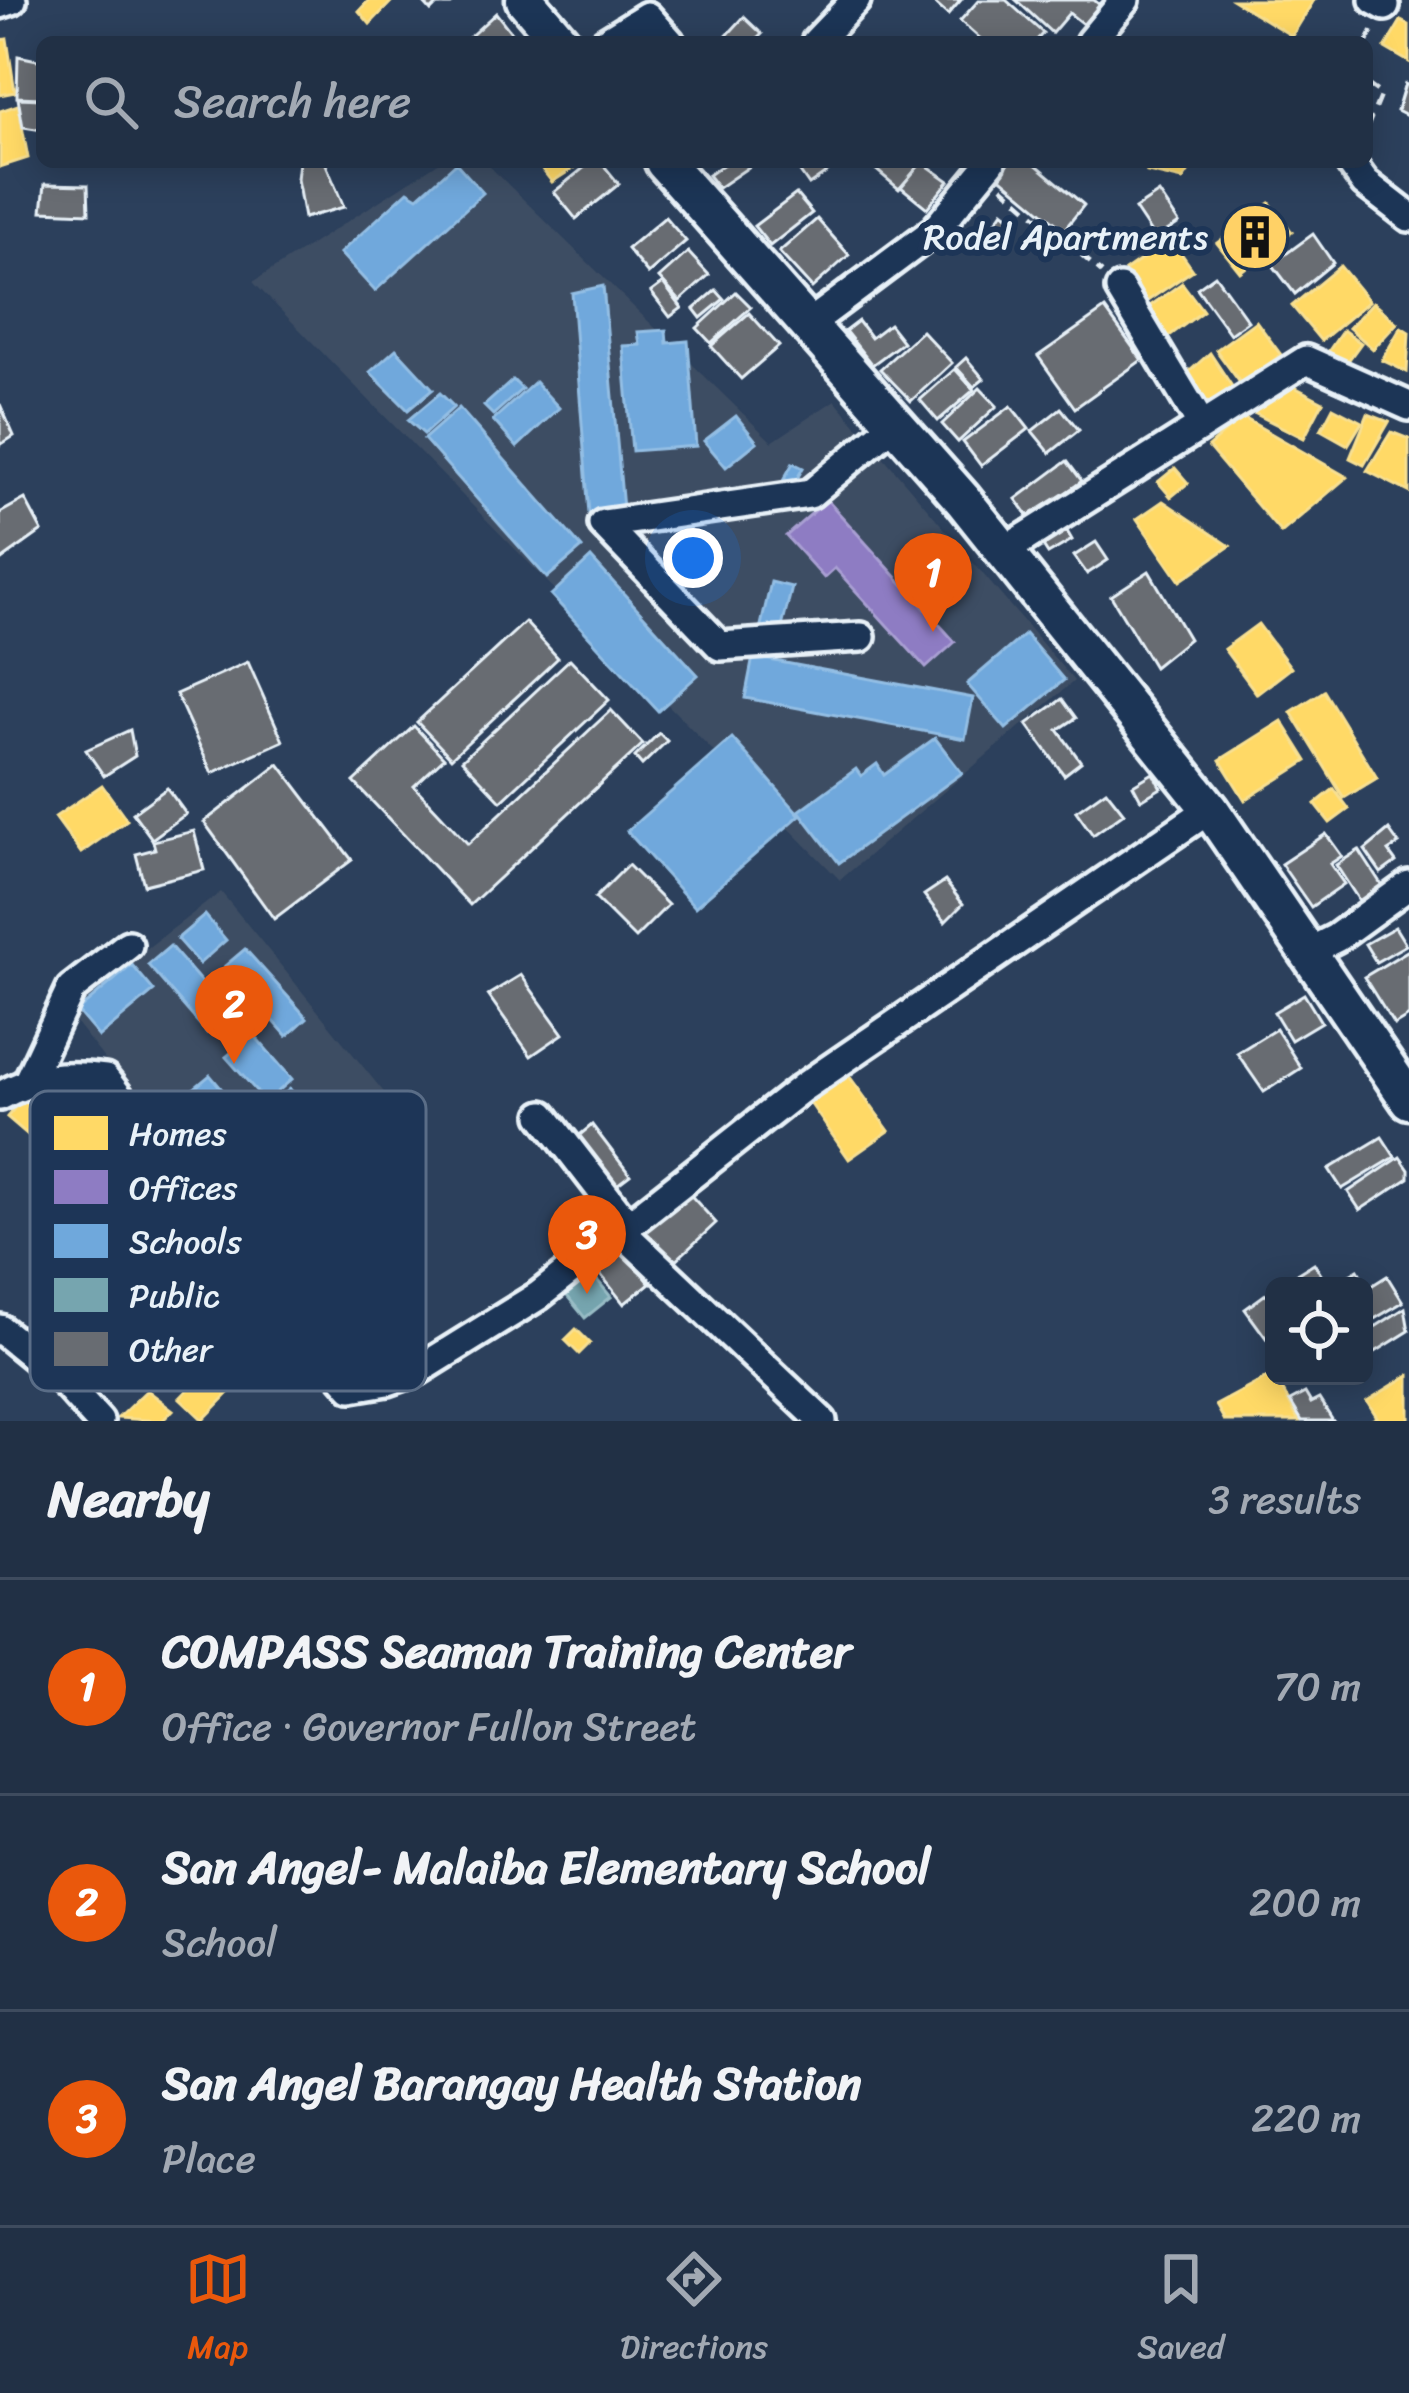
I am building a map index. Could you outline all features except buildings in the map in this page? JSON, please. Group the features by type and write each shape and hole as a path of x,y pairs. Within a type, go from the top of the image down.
{"main road":[{"path":"525,0 556,36"},
{"path":"682,169 1004,551 1210,809 1409,1100"}],"street":[{"path":"0,4 11,0"},
{"path":"822,36 856,0"},
{"path":"1095,36 1125,0"},
{"path":"615,36 647,16 665,36"},
{"path":"808,323 934,230 986,168"},
{"path":"1354,168 1365,183 1409,217"},
{"path":"1120,289 1201,424"},
{"path":"1004,551 1306,360 1409,406"},
{"path":"861,637 720,646 603,524 810,494 895,423"},
{"path":"426,1366 538,1296 802,1088 1210,809"},
{"path":"1308,952 1336,938 1409,885"},
{"path":"28,1081 71,989 128,945"},
{"path":"0,1096 28,1081 66,1074 105,1079 114,1091"},
{"path":"543,1115 625,1229 822,1421"},
{"path":"0,1328 30,1353"},
{"path":"72,1391 99,1421"}],"path":[{"path":"1373,88 1381,94 1373,113"},
{"path":"990,168 1120,289"}],"shaded area":[{"path":"431,168 491,168 772,442 835,400 1074,681 840,880 253,282"},
{"path":"221,892 383,1091 129,1091 66,1010"}],"place":[{"name":"Rodel Apartments","path":"1255,237"},
{"name":"COMPASS Seaman Training Center","path":"933,632"},
{"name":"San Angel- Malaiba Elementary School","path":"234,1064"},
{"name":"San Angel Barangay Health Station","path":"587,1294"}]}
